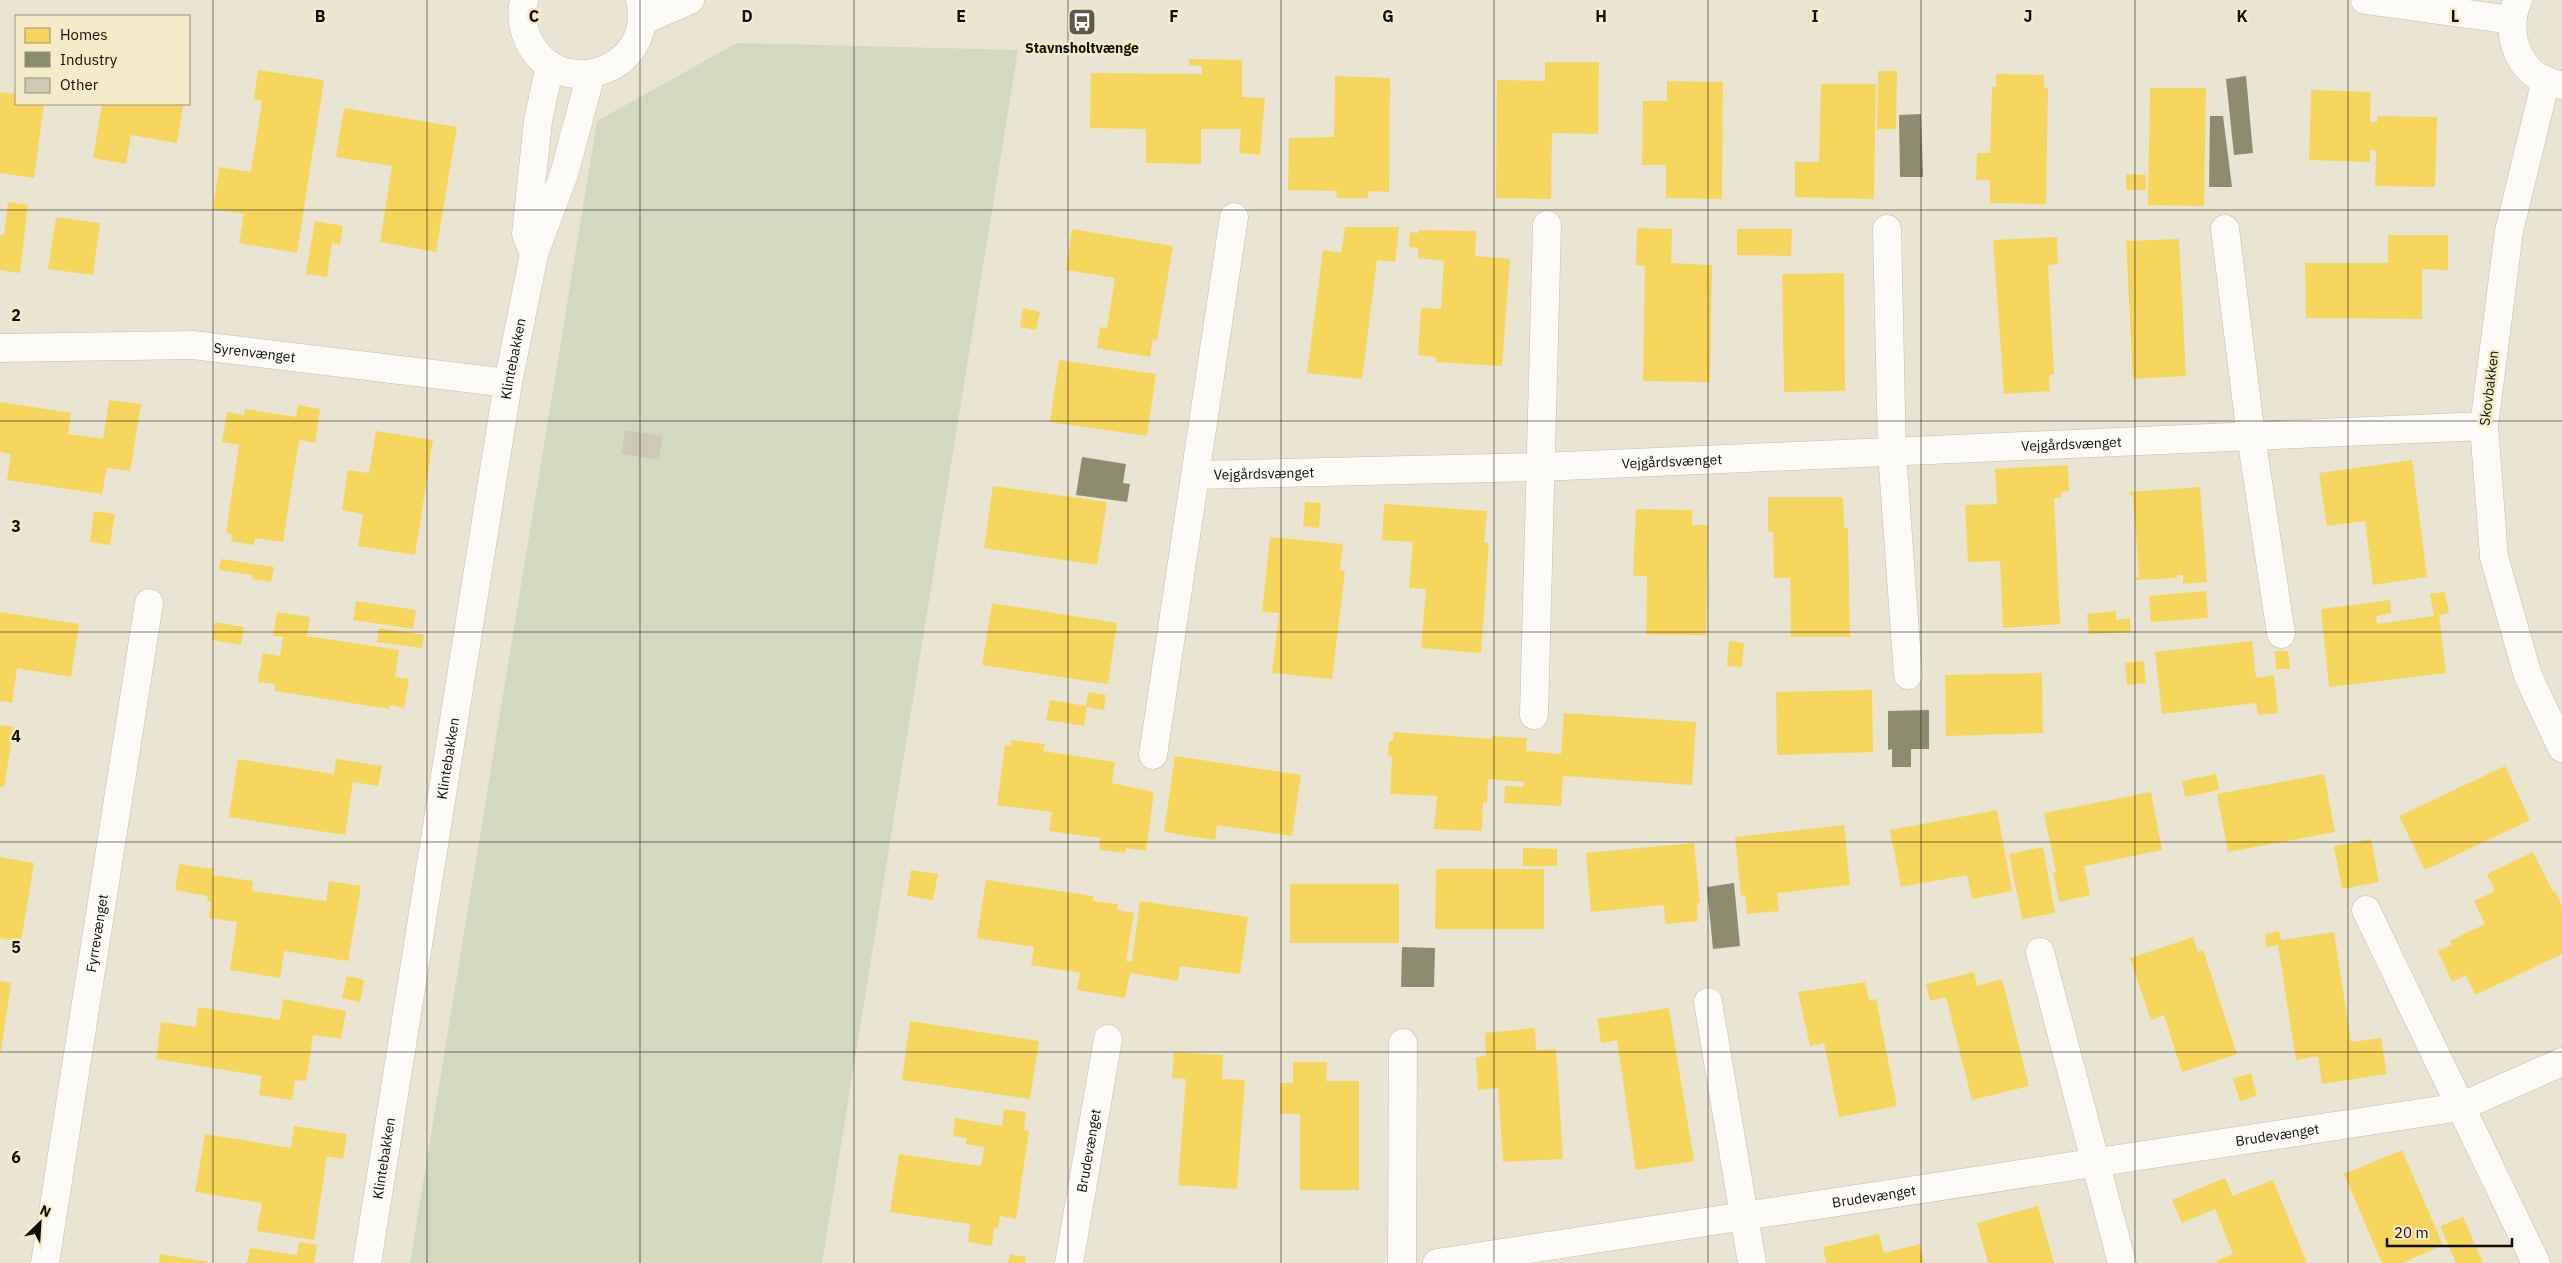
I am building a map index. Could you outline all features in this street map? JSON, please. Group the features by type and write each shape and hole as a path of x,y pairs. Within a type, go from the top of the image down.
{"street":[{"path":"518,2 524,29 530,44 540,57 550,65 568,73 591,74 606,70 626,56 638,36 641,10 690,0"},
{"path":"2366,0 2515,10 2512,36 2517,52 2532,72 2554,83"},
{"name":"Klintebakken","path":"534,254 526,234 538,122 550,65"},
{"name":"Klintebakken","path":"367,1263 508,382 534,254 564,174 591,74"},
{"name":"Skovbakken","path":"2554,83 2509,231 2484,426 2494,557 2528,676 2562,748"},
{"name":"Vejgårdsvænget","path":"1153,755 1234,217"},
{"path":"1534,715 1547,225"},
{"path":"1887,229 1892,452 1908,675"},
{"path":"2225,229 2251,436 2281,634"},
{"name":"Syrenvænget","path":"0,348 193,345 508,382"},
{"name":"Vejgårdsvænget","path":"1196,475 1541,468 2484,426"},
{"name":"Fyrrevænget","path":"45,1263 149,603"},
{"path":"2366,910 2536,1263"},
{"path":"2040,952 2094,1163 2122,1263"},
{"path":"1708,1002 1752,1263"},
{"name":"Brudevænget","path":"1069,1263 1108,1039"},
{"path":"1402,1263 1403,1043"},
{"name":"Brudevænget","path":"1437,1263 2460,1107 2562,1062"}],"green space":[{"path":"737,43 1018,50 822,1263 410,1263 597,121"}],"building: Homes":[{"path":"1189,59 1242,60 1242,97 1265,98 1260,155 1239,153 1241,129 1201,129 1201,164 1146,163 1146,129 1090,128 1091,73 1202,74 1202,66 1189,65"},
{"path":"1545,62 1599,62 1598,134 1552,133 1551,199 1496,198 1497,80 1545,81"},
{"path":"258,70 324,80 297,253 239,243 244,214 213,209 219,167 251,172 262,101 254,99"},
{"path":"1878,71 1897,71 1896,129 1877,129"},
{"path":"1996,74 2044,75 2044,87 2048,88 2046,204 1990,203 1990,180 1976,180 1977,153 1990,153 1992,87 1996,87"},
{"path":"1335,76 1390,78 1389,192 1368,191 1368,198 1336,198 1337,191 1288,190 1289,138 1334,137"},
{"path":"1667,81 1723,82 1722,199 1666,198 1666,165 1642,165 1643,101 1667,101"},
{"path":"1821,84 1876,84 1874,199 1795,197 1795,162 1819,162"},
{"path":"2150,88 2206,88 2204,206 2148,205"},
{"path":"2311,90 2371,92 2370,122 2377,122 2377,116 2437,117 2435,187 2375,186 2376,151 2370,150 2370,162 2309,160"},
{"path":"0,92 15,94 15,105 44,105 34,178 0,173"},
{"path":"102,105 183,105 177,143 131,135 126,164 93,158"},
{"path":"344,108 457,127 436,252 380,242 392,166 336,157"},
{"path":"2126,174 2146,175 2146,190 2126,190"},
{"path":"8,202 28,205 20,273 0,270 0,235 4,235"},
{"path":"56,217 100,223 93,275 48,269"},
{"path":"315,221 343,226 340,245 332,243 327,277 306,274"},
{"path":"1345,227 1399,227 1395,262 1377,260 1362,379 1307,373 1323,250 1341,253"},
{"path":"1637,228 1672,229 1671,263 1712,265 1710,382 1643,381 1645,266 1636,265"},
{"path":"1072,229 1173,246 1157,340 1153,339 1150,357 1097,348 1100,327 1107,328 1115,278 1066,270"},
{"path":"1737,229 1792,229 1791,256 1737,255"},
{"path":"1419,230 1476,231 1475,256 1510,259 1502,366 1436,362 1436,357 1418,355 1421,308 1441,309 1444,261 1418,258 1418,248 1409,247 1410,232 1418,233"},
{"path":"2388,235 2448,235 2448,270 2422,269 2422,319 2306,318 2305,263 2388,263"},
{"path":"2057,237 2058,264 2048,265 2054,374 2049,375 2050,391 2004,394 1993,240"},
{"path":"2179,239 2186,376 2133,379 2126,241"},
{"path":"1844,273 1845,391 1784,392 1782,274"},
{"path":"1023,308 1040,312 1036,330 1020,327"},
{"path":"1059,360 1156,374 1147,436 1050,422"},
{"path":"109,400 141,404 130,471 107,468 102,494 7,480 11,454 0,452 0,402 71,413 68,434 103,439"},
{"path":"298,405 320,409 315,443 299,440 283,542 255,538 254,545 231,541 232,534 226,533 239,445 222,442 227,412 244,415 245,409 296,417"},
{"path":"376,431 433,440 415,555 358,546 363,514 342,510 348,470 369,473"},
{"path":"2412,460 2427,577 2373,585 2365,521 2327,526 2319,473"},
{"path":"2068,465 2069,491 2061,492 2061,498 2054,498 2060,624 2003,628 2000,561 1968,562 1965,505 1997,504 1995,469"},
{"path":"993,486 1107,502 1097,565 984,548"},
{"path":"2200,487 2207,582 2183,584 2183,575 2177,575 2177,578 2136,580 2136,577 2139,577 2133,495 2130,495 2129,492"},
{"path":"1768,497 1843,497 1844,528 1848,528 1850,637 1791,637 1790,578 1774,578 1773,531 1768,532"},
{"path":"1305,502 1321,503 1319,528 1303,526"},
{"path":"1384,504 1487,511 1484,543 1489,543 1481,653 1421,648 1426,589 1409,588 1413,542 1382,540"},
{"path":"1636,509 1692,510 1692,525 1708,525 1706,635 1646,634 1647,576 1633,576"},
{"path":"94,511 115,514 110,545 90,542"},
{"path":"1270,537 1343,544 1340,570 1345,571 1332,679 1272,673 1279,613 1262,612"},
{"path":"221,559 274,567 271,582 252,579 252,575 219,570"},
{"path":"2206,591 2208,618 2151,622 2149,596"},
{"path":"2445,592 2449,613 2439,615 2446,673 2329,687 2321,609 2390,600 2391,613 2376,616 2377,624 2434,616 2430,594"},
{"path":"356,601 416,610 413,629 353,620"},
{"path":"992,603 1117,623 1108,684 982,665"},
{"path":"2116,611 2116,620 2130,618 2131,632 2089,634 2087,614"},
{"path":"0,612 79,624 71,677 17,668 12,703 0,701"},
{"path":"277,612 310,617 307,636 399,650 395,677 409,679 404,708 390,705 389,709 275,691 275,684 258,682 263,653 280,656 283,637 273,636"},
{"path":"215,622 244,627 241,645 212,640"},
{"path":"379,628 424,635 422,648 377,642"},
{"path":"1729,641 1744,643 1742,667 1727,666"},
{"path":"2252,641 2256,678 2274,675 2278,713 2258,715 2256,703 2162,714 2155,652"},
{"path":"2275,651 2288,651 2290,669 2276,669"},
{"path":"2144,661 2146,683 2127,685 2125,663"},
{"path":"2042,673 2043,733 1946,736 1945,675"},
{"path":"1872,690 1873,752 1777,755 1776,692"},
{"path":"1088,692 1106,695 1104,710 1087,707 1084,726 1046,720 1050,700 1086,706"},
{"path":"1564,713 1696,722 1692,785 1563,776 1561,806 1504,803 1505,786 1523,787 1524,782 1488,779 1487,803 1483,803 1482,831 1434,829 1437,796 1390,794 1392,757 1388,756 1389,741 1393,741 1394,732 1492,739 1492,736 1527,738 1526,751 1561,754"},
{"path":"0,725 14,727 4,787 0,787"},
{"path":"1012,740 1045,744 1043,751 1115,762 1112,783 1154,792 1146,851 1126,848 1125,853 1099,850 1100,838 1049,831 1052,812 997,805 1005,745 1011,745"},
{"path":"1175,756 1301,775 1292,836 1217,825 1215,840 1164,832"},
{"path":"238,759 334,774 336,759 382,766 378,786 353,782 345,835 229,817"},
{"path":"2505,766 2530,820 2425,870 2399,816"},
{"path":"2216,774 2219,790 2185,797 2182,781"},
{"path":"2324,774 2335,832 2228,852 2217,794"},
{"path":"2151,792 2162,850 2084,866 2090,895 2059,902 2053,872 2056,872 2044,813"},
{"path":"1997,810 2012,891 1972,899 1967,875 1901,887 1890,830"},
{"path":"1844,825 1850,885 1777,893 1779,911 1747,914 1745,895 1741,896 1735,837"},
{"path":"2371,839 2379,882 2342,889 2334,846"},
{"path":"1694,843 1700,903 1697,903 1698,921 1665,924 1664,905 1591,912 1586,853"},
{"path":"2043,847 2055,913 2022,919 2009,854"},
{"path":"1523,848 1557,849 1557,866 1523,866"},
{"path":"2533,852 2553,892 2555,891 2562,905 2562,954 2475,995 2466,975 2452,982 2438,951 2452,945 2450,941 2485,924 2474,901 2495,891 2487,874"},
{"path":"0,857 34,863 21,942 0,938"},
{"path":"179,864 213,869 212,875 253,881 252,891 326,901 329,881 361,886 348,961 284,951 280,978 230,970 237,922 209,918 211,902 207,901 208,896 175,890"},
{"path":"1436,869 1544,869 1544,929 1435,929"},
{"path":"911,870 938,874 933,900 907,896"},
{"path":"986,880 1093,896 1093,901 1118,904 1117,910 1134,913 1126,961 1132,961 1140,901 1248,917 1240,974 1180,966 1178,981 1130,973 1125,998 1077,990 1080,973 1031,965 1034,947 977,938"},
{"path":"1290,884 1399,884 1399,943 1290,943"},
{"path":"2279,931 2281,940 2334,932 2351,1042 2381,1038 2387,1074 2322,1084 2318,1056 2296,1060 2278,945 2266,947 2265,934"},
{"path":"2193,937 2198,952 2203,950 2237,1054 2182,1072 2164,1015 2151,1020 2130,958"},
{"path":"1974,972 1977,986 2002,979 2029,1086 1972,1100 1946,997 1930,1001 1926,984"},
{"path":"347,976 364,980 360,1002 342,998"},
{"path":"0,981 11,983 1,1051 0,1051"},
{"path":"1865,982 1869,1000 1876,999 1897,1106 1839,1117 1824,1043 1810,1046 1798,992"},
{"path":"283,999 346,1011 341,1039 313,1035 306,1081 295,1080 292,1100 259,1095 262,1076 156,1059 161,1022 196,1027 198,1007 280,1020"},
{"path":"1669,1008 1694,1161 1636,1170 1617,1040 1601,1043 1597,1019"},
{"path":"910,1021 1039,1041 1030,1099 902,1080"},
{"path":"1535,1028 1536,1050 1556,1049 1563,1159 1503,1162 1498,1088 1478,1090 1476,1057 1486,1056 1485,1033"},
{"path":"1174,1052 1223,1055 1222,1079 1245,1080 1237,1189 1178,1185 1186,1079 1172,1078"},
{"path":"1293,1062 1327,1062 1326,1081 1359,1081 1359,1190 1300,1190 1300,1114 1280,1114 1280,1083 1293,1083"},
{"path":"2251,1073 2257,1096 2240,1101 2233,1079"},
{"path":"1004,1109 1026,1112 1024,1130 1029,1131 1016,1219 1000,1216 998,1229 994,1228 992,1246 968,1242 970,1224 890,1212 899,1154 981,1166 984,1147 966,1144 967,1138 953,1136 955,1118 1002,1126"},
{"path":"294,1126 347,1134 343,1159 327,1156 314,1240 257,1231 262,1203 195,1192 205,1134 291,1148"},
{"path":"2402,1150 2443,1245 2402,1263 2382,1263 2344,1174"},
{"path":"2225,1178 2233,1196 2273,1180 2307,1263 2217,1263 2216,1261 2233,1254 2215,1209 2182,1223 2172,1200"},
{"path":"2038,1206 2054,1263 1988,1263 1977,1223"},
{"path":"2463,1217 2483,1263 2456,1263 2440,1226"},
{"path":"1879,1234 1884,1253 1920,1244 1924,1263 1826,1263 1823,1247"},
{"path":"299,1242 317,1245 314,1263 247,1263 250,1248 297,1255"},
{"path":"160,1254 208,1262 208,1263 159,1263"},
{"path":"1010,1254 1026,1257 1025,1263 1008,1263"}],"building: Industry":[{"path":"2246,76 2253,153 2234,155 2226,79"},
{"path":"1921,114 1923,177 1900,177 1899,115"},
{"path":"2210,116 2223,116 2232,187 2209,187"},
{"path":"1082,457 1126,464 1123,483 1130,484 1127,502 1076,495"},
{"path":"1929,710 1929,749 1911,749 1911,767 1892,767 1892,749 1888,750 1888,711"},
{"path":"1734,883 1740,946 1713,949 1707,887"},
{"path":"1402,947 1435,948 1434,987 1401,987"}],"building: Other":[{"path":"625,430 663,436 659,460 621,454"}],"place":[{"name":"Stavnsholtvænge","path":"1082,22"}]}
